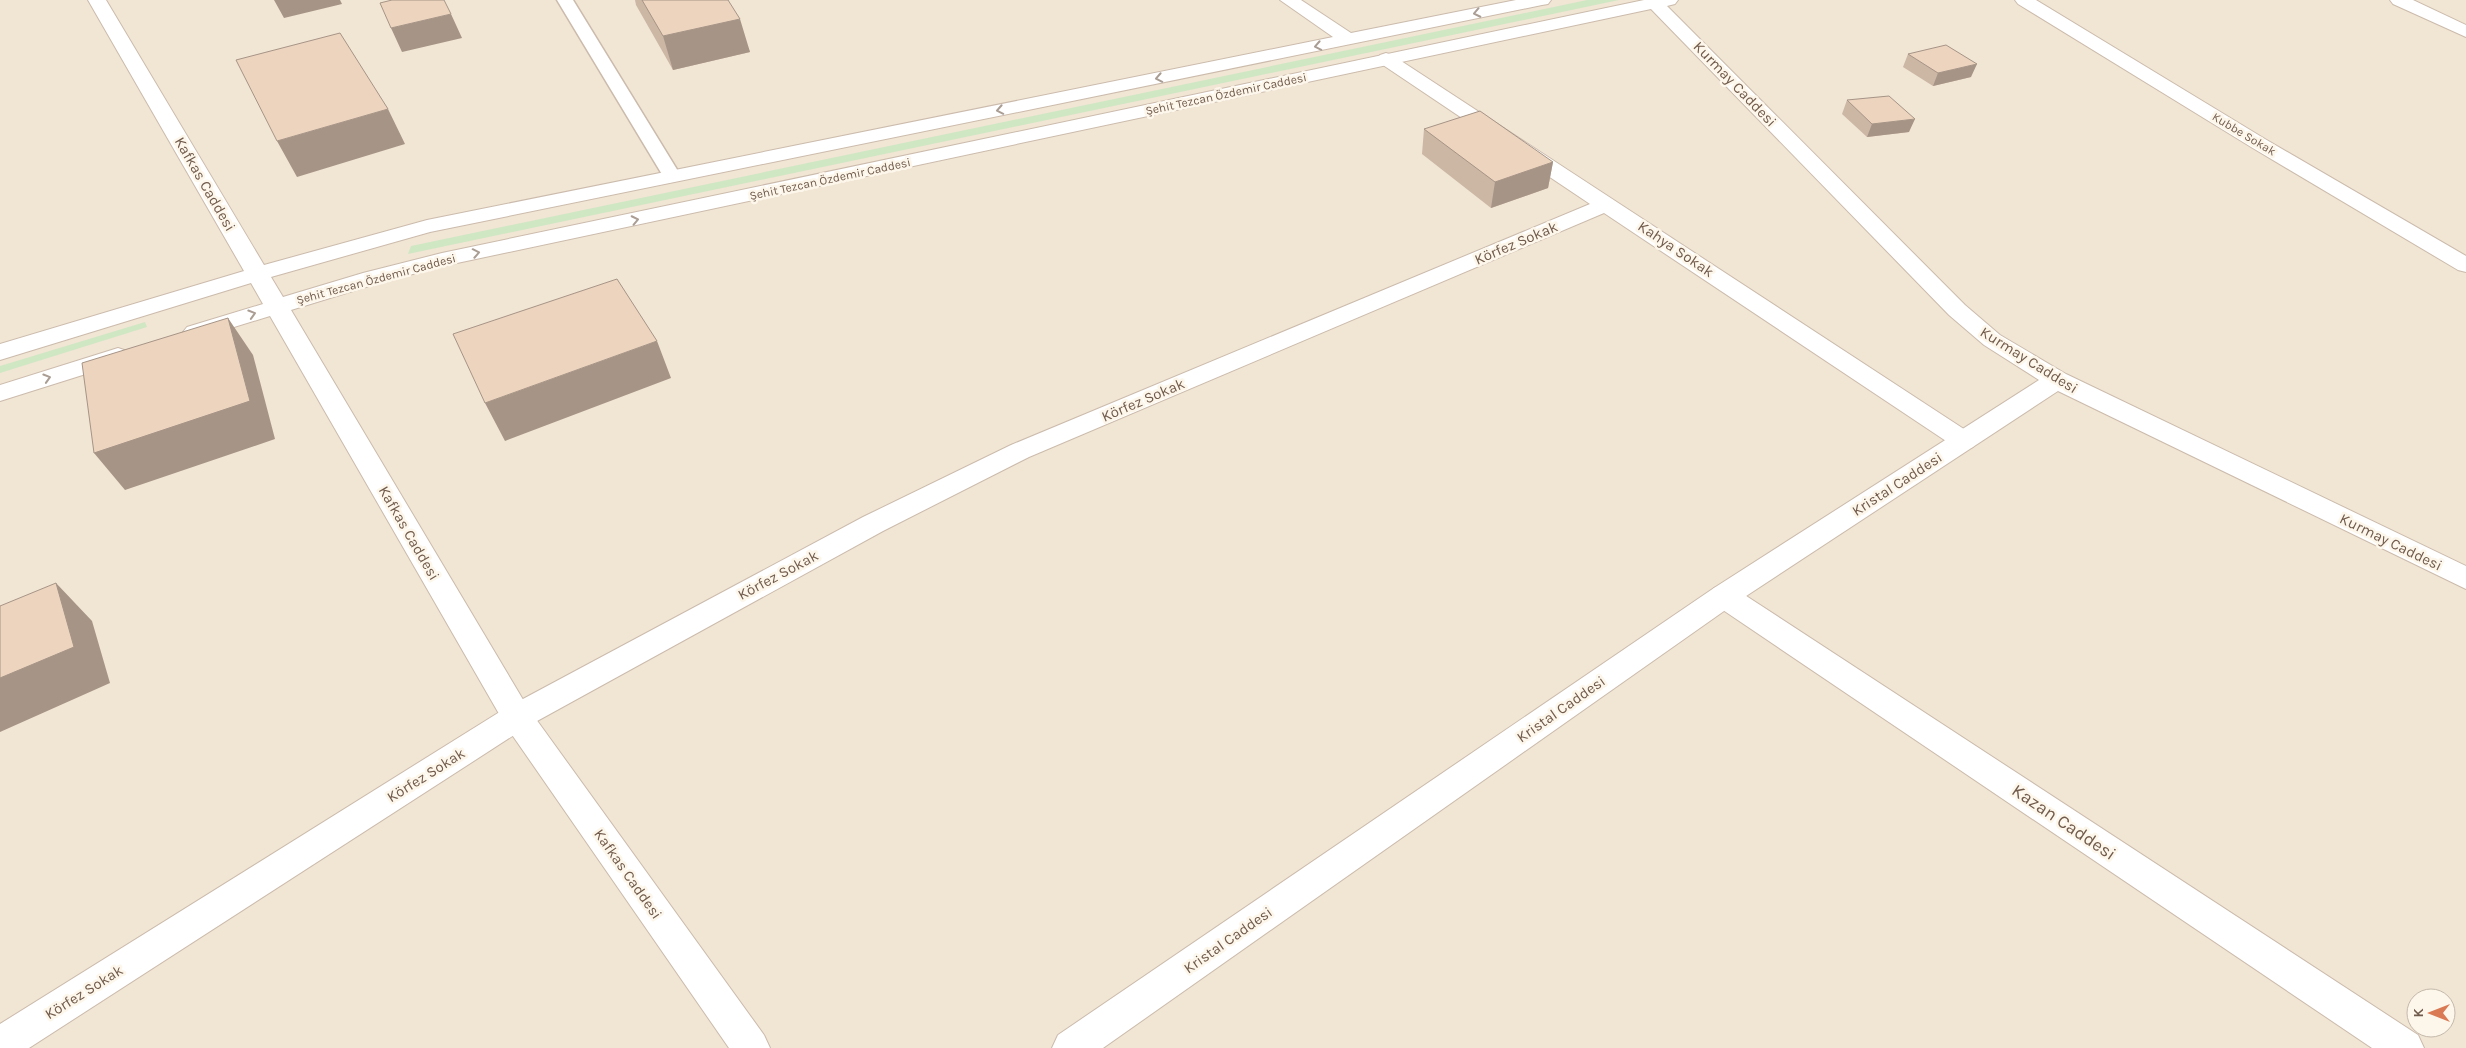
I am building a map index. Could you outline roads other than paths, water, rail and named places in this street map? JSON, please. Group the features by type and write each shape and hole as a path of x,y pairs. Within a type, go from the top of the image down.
{"street":[{"name":"Kafkas Caddesi","path":"97,0 517,717 751,1048"},
{"path":"1290,0 1349,40"},
{"name":"Şehit Tezcan Özdemir Caddesi","path":"0,352 258,274 426,226 1542,0"},
{"name":"Kubbe Sokak","path":"2024,0 2258,143 2466,265"},
{"path":"2399,0 2466,32"},
{"name":"Şehit Tezcan Özdemir Caddesi","path":"172,339 371,278 442,260 1662,2"},
{"name":"Kurmay Caddesi","path":"1662,2 1957,310 1992,340 2057,380 2466,578"},
{"name":"Kahya Sokak","path":"1386,60 1608,204 1964,441"},
{"name":"Körfez Sokak","path":"0,1045 517,717 873,524 1020,451 1608,204"},
{"path":"0,393 134,351"},
{"name":"Kristal Caddesi","path":"1071,1048 1724,596 2057,380"},
{"name":"Kazan Caddesi","path":"1724,596 2405,1048"}],"lane":[{"path":"565,0 672,176"}]}
